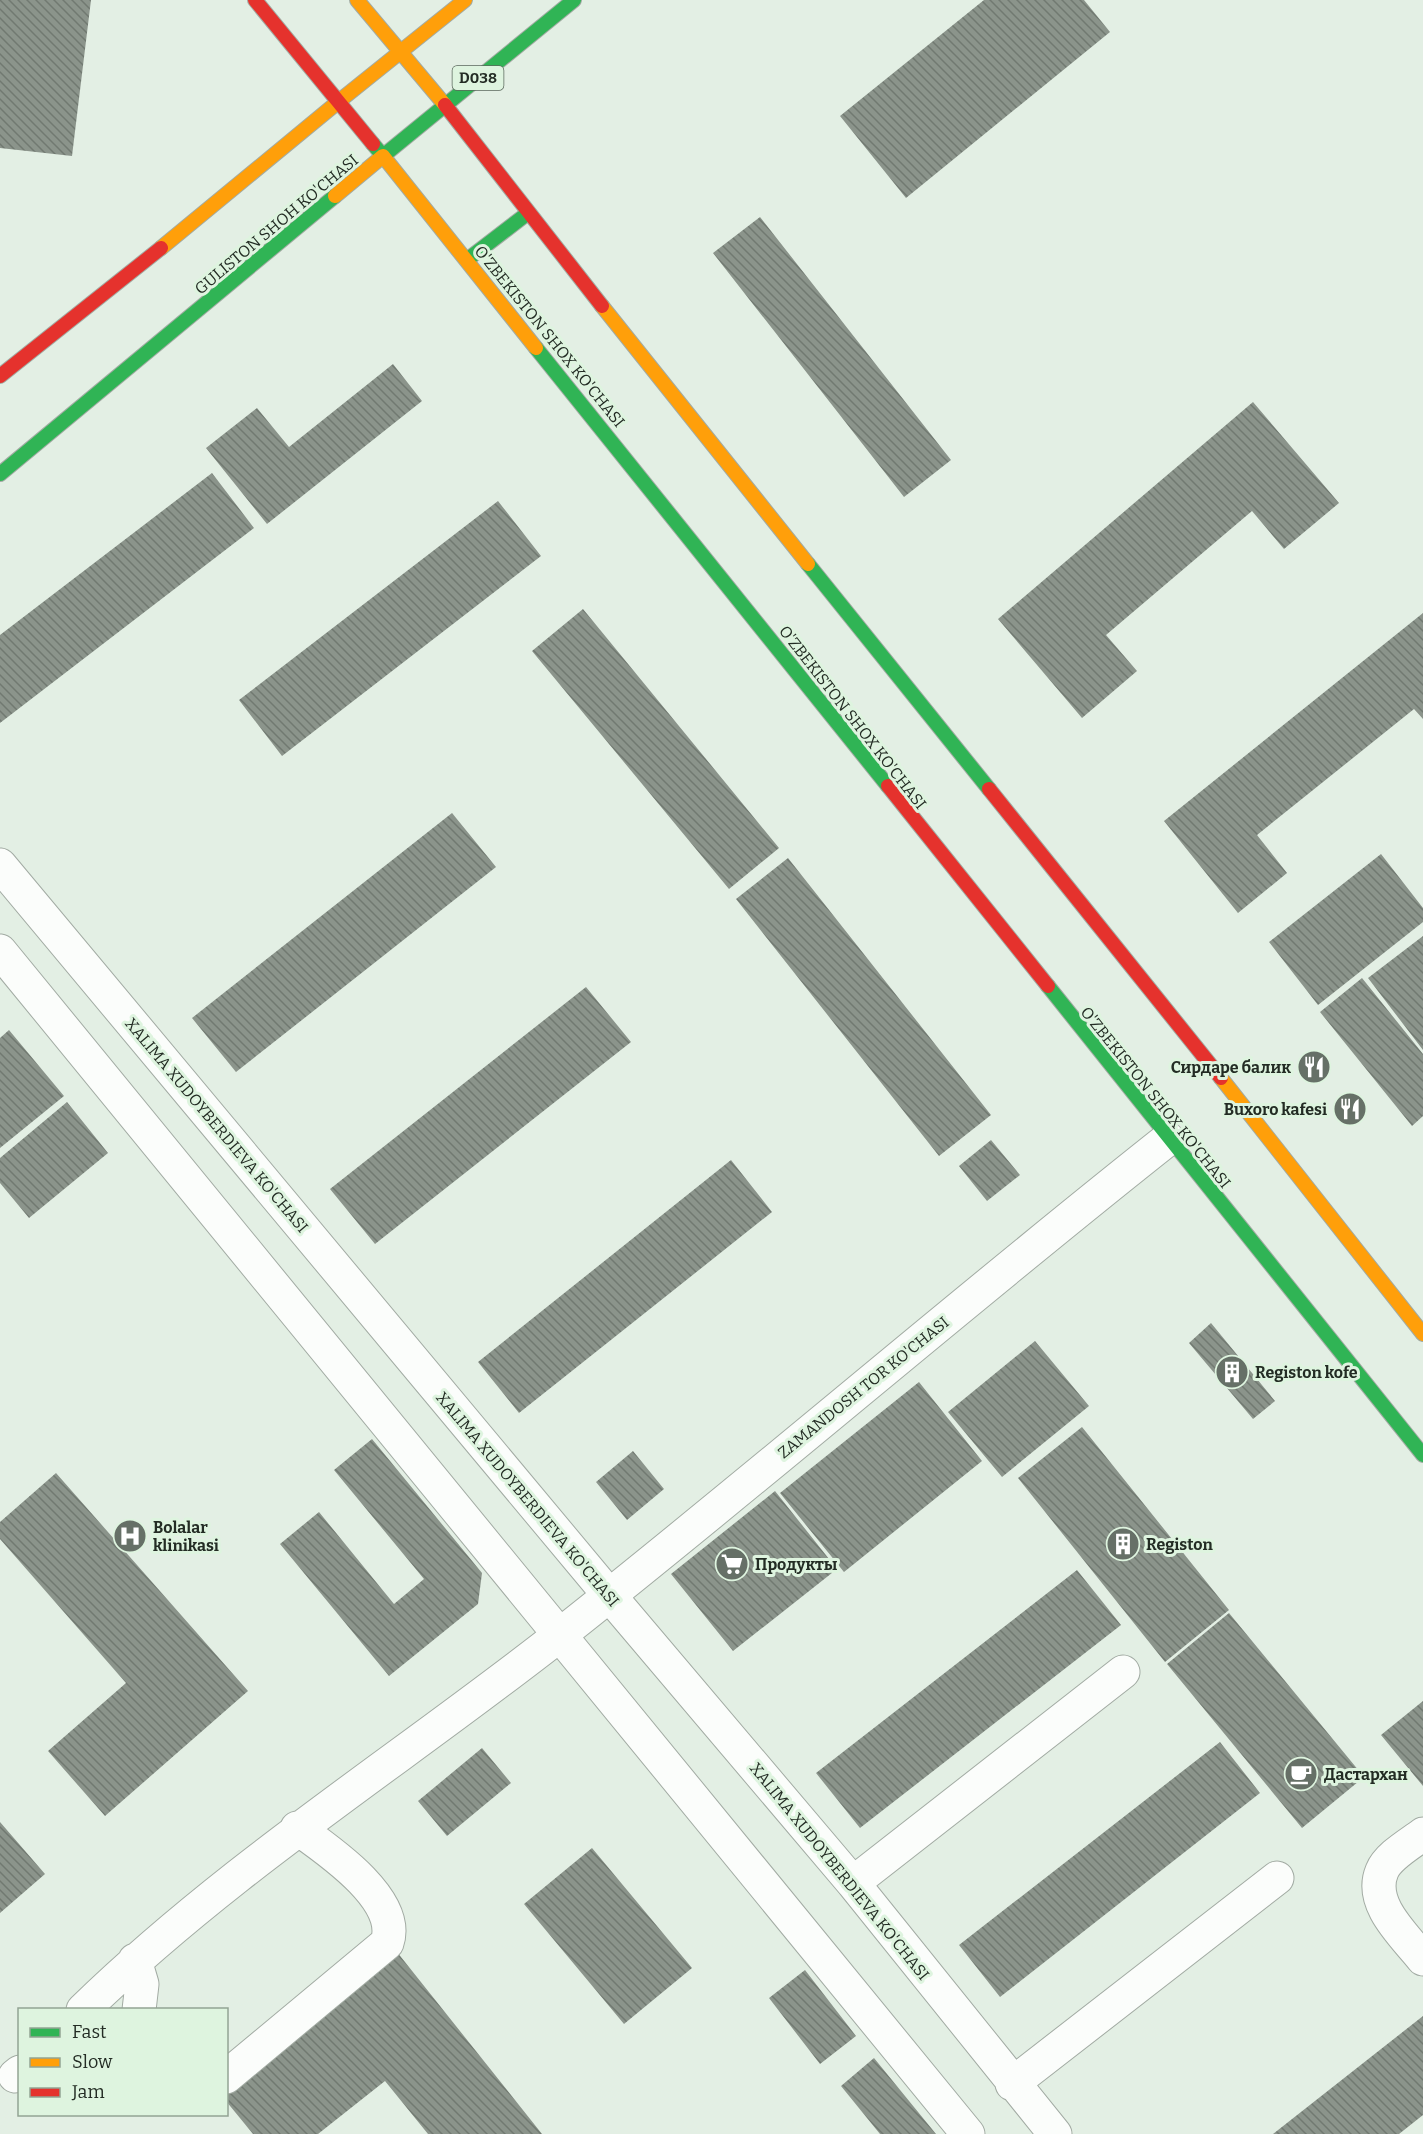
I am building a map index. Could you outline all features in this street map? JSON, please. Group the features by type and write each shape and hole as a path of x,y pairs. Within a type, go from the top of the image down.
{"main road":[{"path":"357,0 445,105 528,213 1257,1120 1423,1334"},
{"path":"0,376 220,201 465,0"},
{"name":"GULISTON SHOH KO'CHASI","path":"0,474 573,0"},
{"name":"O'ZBEKISTON SHOX KO'CHASI","path":"261,2 338,102 468,259 1168,1139 1423,1455"},
{"path":"468,259 528,213"}],"street":[{"name":"XALIMA XUDOYBERDIEVA KO'CHASI","path":"0,865 609,1595 853,1883 1012,2084 1055,2134"},
{"path":"0,951 968,2134"},
{"name":"ZAMANDOSH TOR KO'CHASI","path":"85,2008 135,1960 297,1828 559,1635 1168,1139"},
{"path":"853,1883 1123,1672"},
{"path":"228,2075 387,1943 390,1935 386,1914 370,1889 332,1852 297,1828"},
{"path":"1423,1834 1394,1856 1382,1870 1378,1887 1380,1901 1389,1917 1423,1959"},
{"path":"1012,2084 1277,1878"},
{"path":"135,1960 142,1984 139,2008"}],"building":[{"path":"0,0 91,0 72,156 0,148"},
{"path":"984,0 1084,0 1110,32 906,198 840,116"},
{"path":"760,217 951,460 904,497 713,253"},
{"path":"393,364 422,401 267,524 206,448 257,408 289,447"},
{"path":"1253,402 1339,503 1284,549 1252,511 1106,635 1137,671 1082,718 998,619"},
{"path":"212,473 254,528 0,723 0,635"},
{"path":"498,501 541,556 282,756 239,700"},
{"path":"583,609 779,848 729,889 532,651"},
{"path":"1423,613 1423,719 1414,709 1257,835 1287,873 1238,913 1164,821"},
{"path":"452,813 496,867 236,1072 192,1018"},
{"path":"1381,854 1423,908 1423,922 1318,1005 1269,942"},
{"path":"788,858 991,1115 939,1156 736,899"},
{"path":"1423,936 1423,1050 1368,978"},
{"path":"1362,978 1423,1054 1423,1116 1412,1126 1320,1012"},
{"path":"586,987 631,1042 375,1244 330,1189"},
{"path":"9,1030 64,1096 0,1148 0,1038"},
{"path":"67,1102 108,1153 29,1218 0,1183 0,1158"},
{"path":"991,1140 1020,1175 987,1201 959,1166"},
{"path":"731,1160 772,1212 519,1413 478,1362"},
{"name":"Registon kofe","path":"1211,1323 1275,1401 1253,1419 1189,1343"},
{"path":"1035,1341 1089,1406 1002,1477 948,1412"},
{"path":"919,1382 982,1461 844,1572 780,1493"},
{"name":"Registon","path":"1082,1427 1229,1610 1165,1662 1018,1478"},
{"path":"372,1439 482,1573 478,1604 389,1676 280,1544 319,1512 394,1604 424,1579 334,1470"},
{"path":"633,1451 664,1489 627,1520 596,1482"},
{"path":"56,1473 248,1691 105,1816 48,1751 126,1683 0,1539 0,1522"},
{"path":"775,1491 837,1569 733,1651 671,1574"},
{"path":"1077,1570 1121,1625 860,1828 816,1773"},
{"path":"1229,1613 1364,1777 1302,1828 1167,1664"},
{"path":"1423,1701 1423,1786 1381,1735"},
{"path":"1220,1742 1260,1793 1000,1997 959,1945"},
{"path":"482,1748 511,1783 447,1836 418,1801"},
{"path":"0,1822 45,1874 0,1913"},
{"path":"592,1848 692,1968 624,2024 524,1904"},
{"path":"397,1952 542,2134 428,2134 385,2081 318,2134 253,2134 228,2103 228,2086"},
{"path":"805,1970 856,2036 820,2064 769,1998"},
{"path":"1423,2016 1423,2115 1399,2134 1273,2134"},
{"path":"874,2058 936,2134 880,2134 841,2086"}],"traffic: fast":[{"path":"373,144 383,156 574,0"},
{"path":"0,474 335,196"},
{"path":"468,259 528,213"},
{"path":"536,348 888,786"},
{"path":"808,564 989,789"},
{"path":"1048,986 1423,1455"}],"traffic: slow":[{"path":"357,0 445,105"},
{"path":"338,102 465,0"},
{"path":"161,248 338,102"},
{"path":"335,196 383,156 536,348"},
{"path":"602,306 808,564"},
{"path":"1221,1078 1423,1334"}],"traffic: jam":[{"path":"255,0 373,144"},
{"path":"445,105 602,306"},
{"path":"0,376 161,248"},
{"path":"888,786 1048,986"},
{"path":"989,789 1221,1078"}],"place":[{"name":"Сирдаре балик","path":"1314,1067"},
{"name":"Buxoro kafesi","path":"1350,1109"},
{"name":"Registon kofe","path":"1232,1372"},
{"name":"Bolalar klinikasi","path":"130,1536"},
{"name":"Registon","path":"1123,1544"},
{"name":"Продукты","path":"732,1564"},
{"name":"Дастархан","path":"1301,1774"}]}
